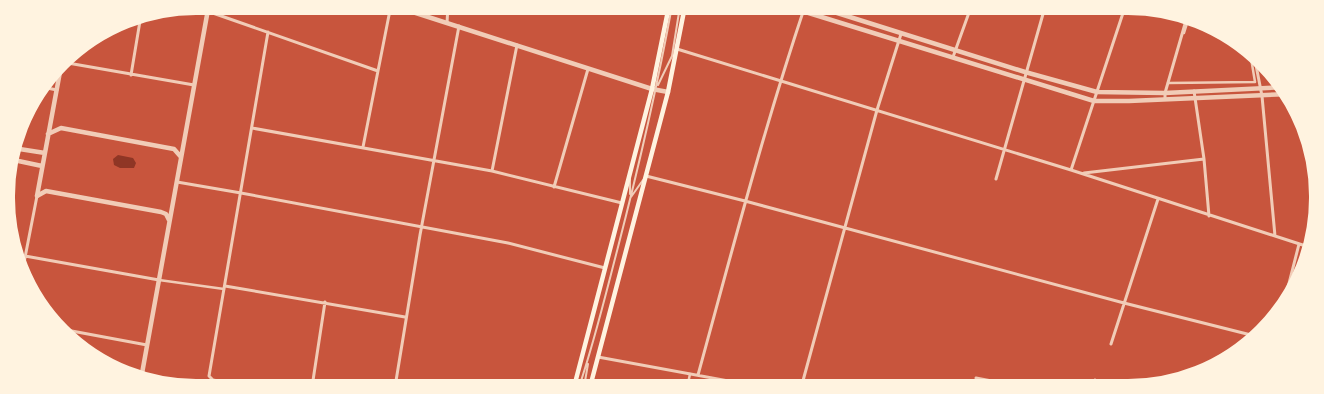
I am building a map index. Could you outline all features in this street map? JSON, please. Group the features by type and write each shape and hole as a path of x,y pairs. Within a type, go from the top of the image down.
{"main road":[{"path":"575,382 654,89 667,12"},
{"path":"591,382 668,92 684,12"}],"street":[{"path":"142,373 207,12"},
{"path":"210,12 378,71"},
{"path":"363,147 389,12"},
{"path":"415,12 668,92"},
{"path":"447,23 448,12"},
{"path":"698,375 781,80 803,12"},
{"path":"813,12 865,30 1094,100 1280,95"},
{"path":"834,12 1025,72 1097,92 1165,93 1275,87"},
{"path":"954,57 969,12"},
{"path":"996,179 1043,12"},
{"path":"1071,170 1123,12"},
{"path":"130,75 140,22"},
{"path":"865,30 867,22"},
{"path":"1186,22 1168,84 1255,82 1251,61"},
{"path":"1165,99 1165,93 1186,22"},
{"path":"396,382 405,317 459,26"},
{"path":"223,382 210,378 268,32"},
{"path":"803,382 877,110 901,34"},
{"path":"926,49 928,42"},
{"path":"492,171 517,45"},
{"path":"677,49 1081,173 1305,246"},
{"path":"70,64 194,85"},
{"path":"1256,66 1262,96 1276,236"},
{"path":"554,187 588,68"},
{"path":"24,261 60,73"},
{"path":"48,88 57,90"},
{"path":"1194,92 1204,159 1209,216"},
{"path":"48,134 61,128 174,149 181,156"},
{"path":"252,128 492,171 622,203"},
{"path":"19,149 45,153"},
{"path":"1081,173 1204,159"},
{"path":"16,161 42,166"},
{"path":"646,176 1249,336"},
{"path":"176,182 508,242 605,268"},
{"path":"39,183 46,192"},
{"path":"36,196 46,192 161,212 166,214 170,222"},
{"path":"1111,344 1158,199"},
{"path":"161,212 173,204"},
{"path":"1288,287 1298,244"},
{"path":"25,256 159,280 224,287 325,302 405,317"},
{"path":"313,382 325,302"},
{"path":"70,331 148,345"},
{"path":"598,357 735,382"},
{"path":"689,382 691,373"},
{"path":"976,378 997,382"}],"lane":[{"path":"582,382 630,199 671,12"},
{"path":"654,89 672,56 679,12"},
{"path":"630,173 630,199"},
{"path":"630,199 646,176"},
{"path":"585,382 590,354"}],"shaded area":[{"path":"118,155 133,158 136,163 134,168 120,168 114,165 113,159"}]}
